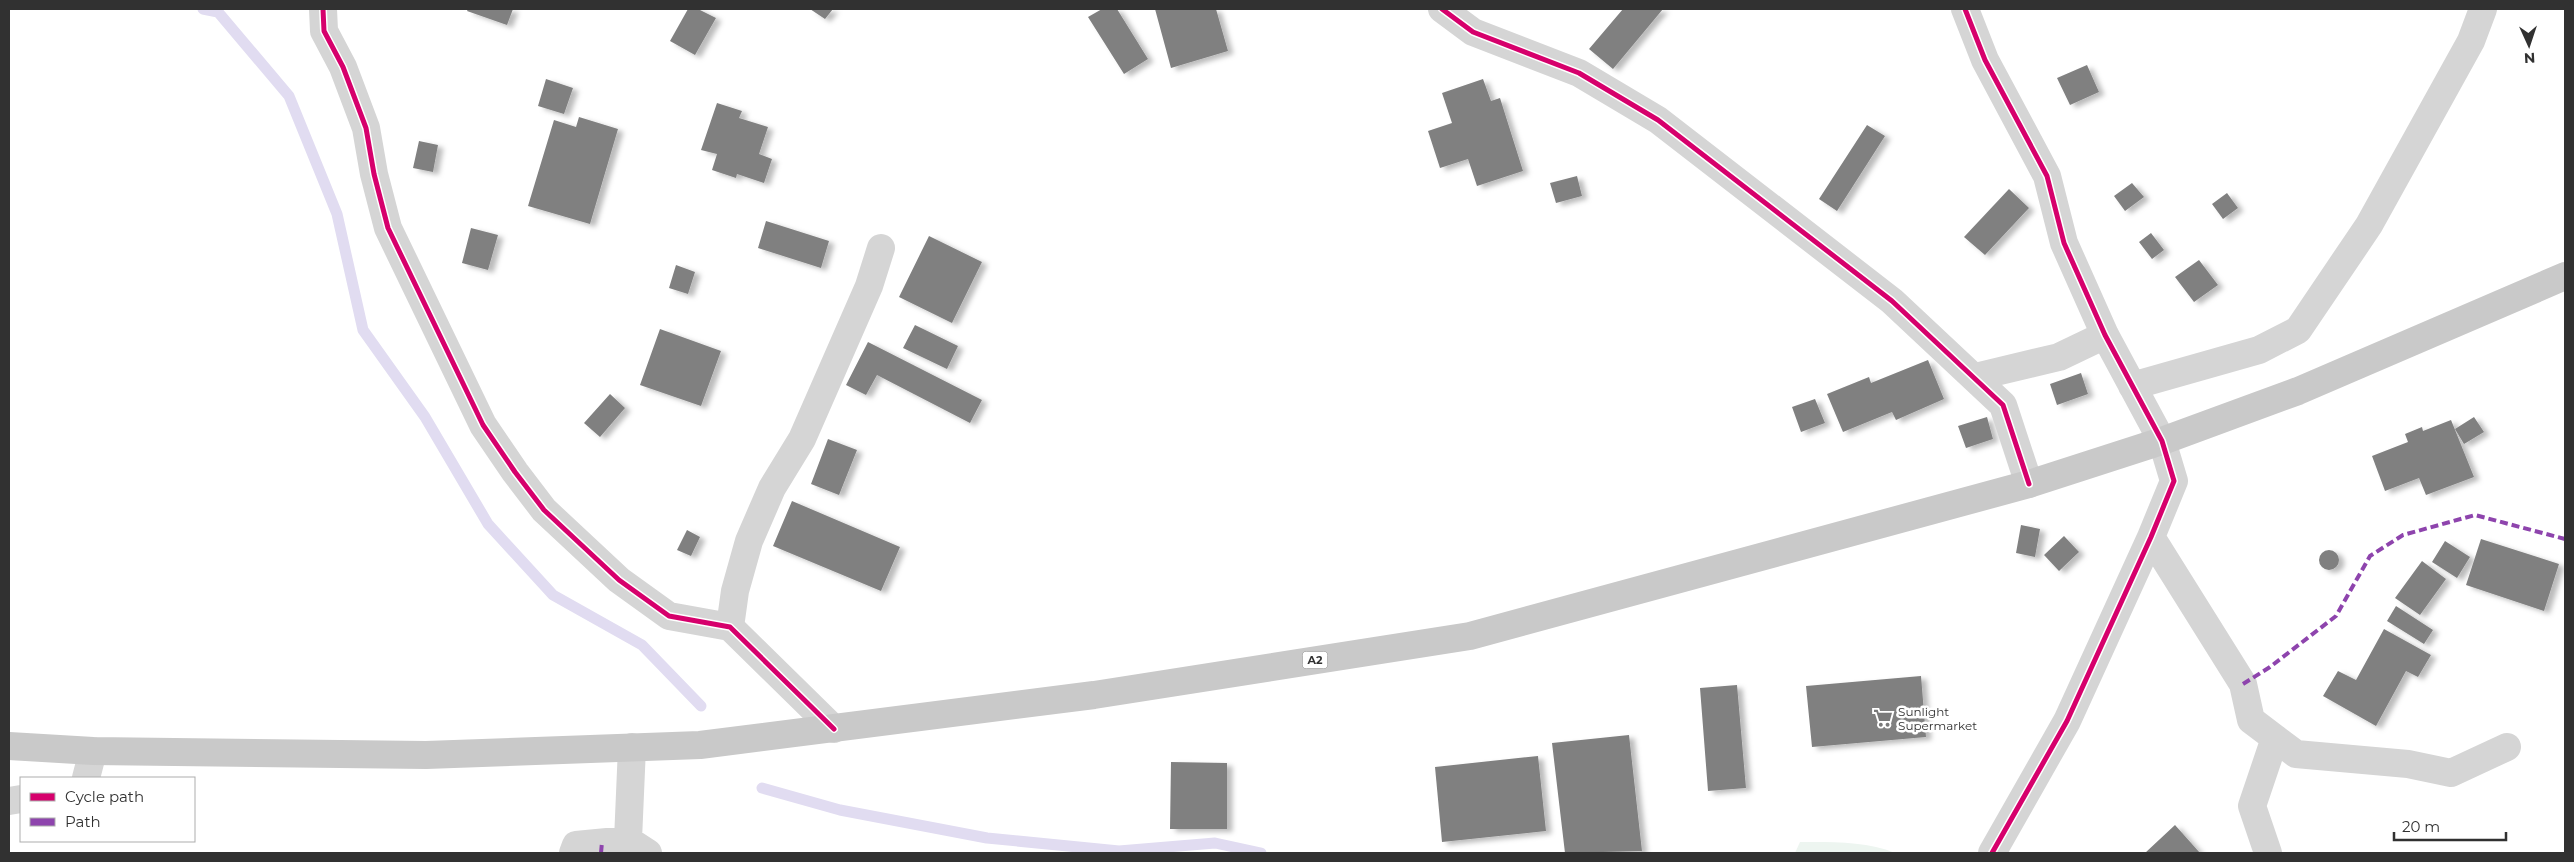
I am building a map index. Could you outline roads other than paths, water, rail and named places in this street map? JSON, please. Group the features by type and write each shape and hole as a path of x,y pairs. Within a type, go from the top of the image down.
{"main road":[{"name":"A2","path":"9,746 93,751 426,755 700,745 1094,695 1470,636 2029,484 2162,441 2298,391 2565,276"}],"street":[{"path":"323,9 324,31 344,66 366,128 374,174 388,228 448,354 489,433 544,510 619,580 669,616 730,627 834,729"},
{"path":"1442,9 1473,32 1579,73 1658,120 1892,301 2003,404 2029,484"},
{"path":"1965,9 1985,60 2047,176 2064,243 2105,335 2162,441 2174,480 2151,537 2067,721 1992,853"},
{"path":"2132,386 2259,350 2298,330 2369,225 2472,41 2483,9"},
{"path":"730,627 735,591 748,542 772,488 802,439 869,286 881,248"},
{"path":"1975,377 2059,357 2105,335"},
{"path":"2151,537 2243,684 2251,720 2296,754 2408,764 2451,774 2508,747"},
{"path":"2268,853 2252,806 2275,738"},
{"path":"573,853 576,845 638,847 632,747"},
{"path":"86,777 93,751"}],"waterway":[{"path":"203,9 218,12 289,96 337,214 363,330 425,417 488,524 553,595 642,645 701,706"},
{"path":"762,788 840,810 987,838 1119,851 1215,843 1261,853"}],"place":[{"name":"Sunlight Supermarket","path":"1883,718"}]}
